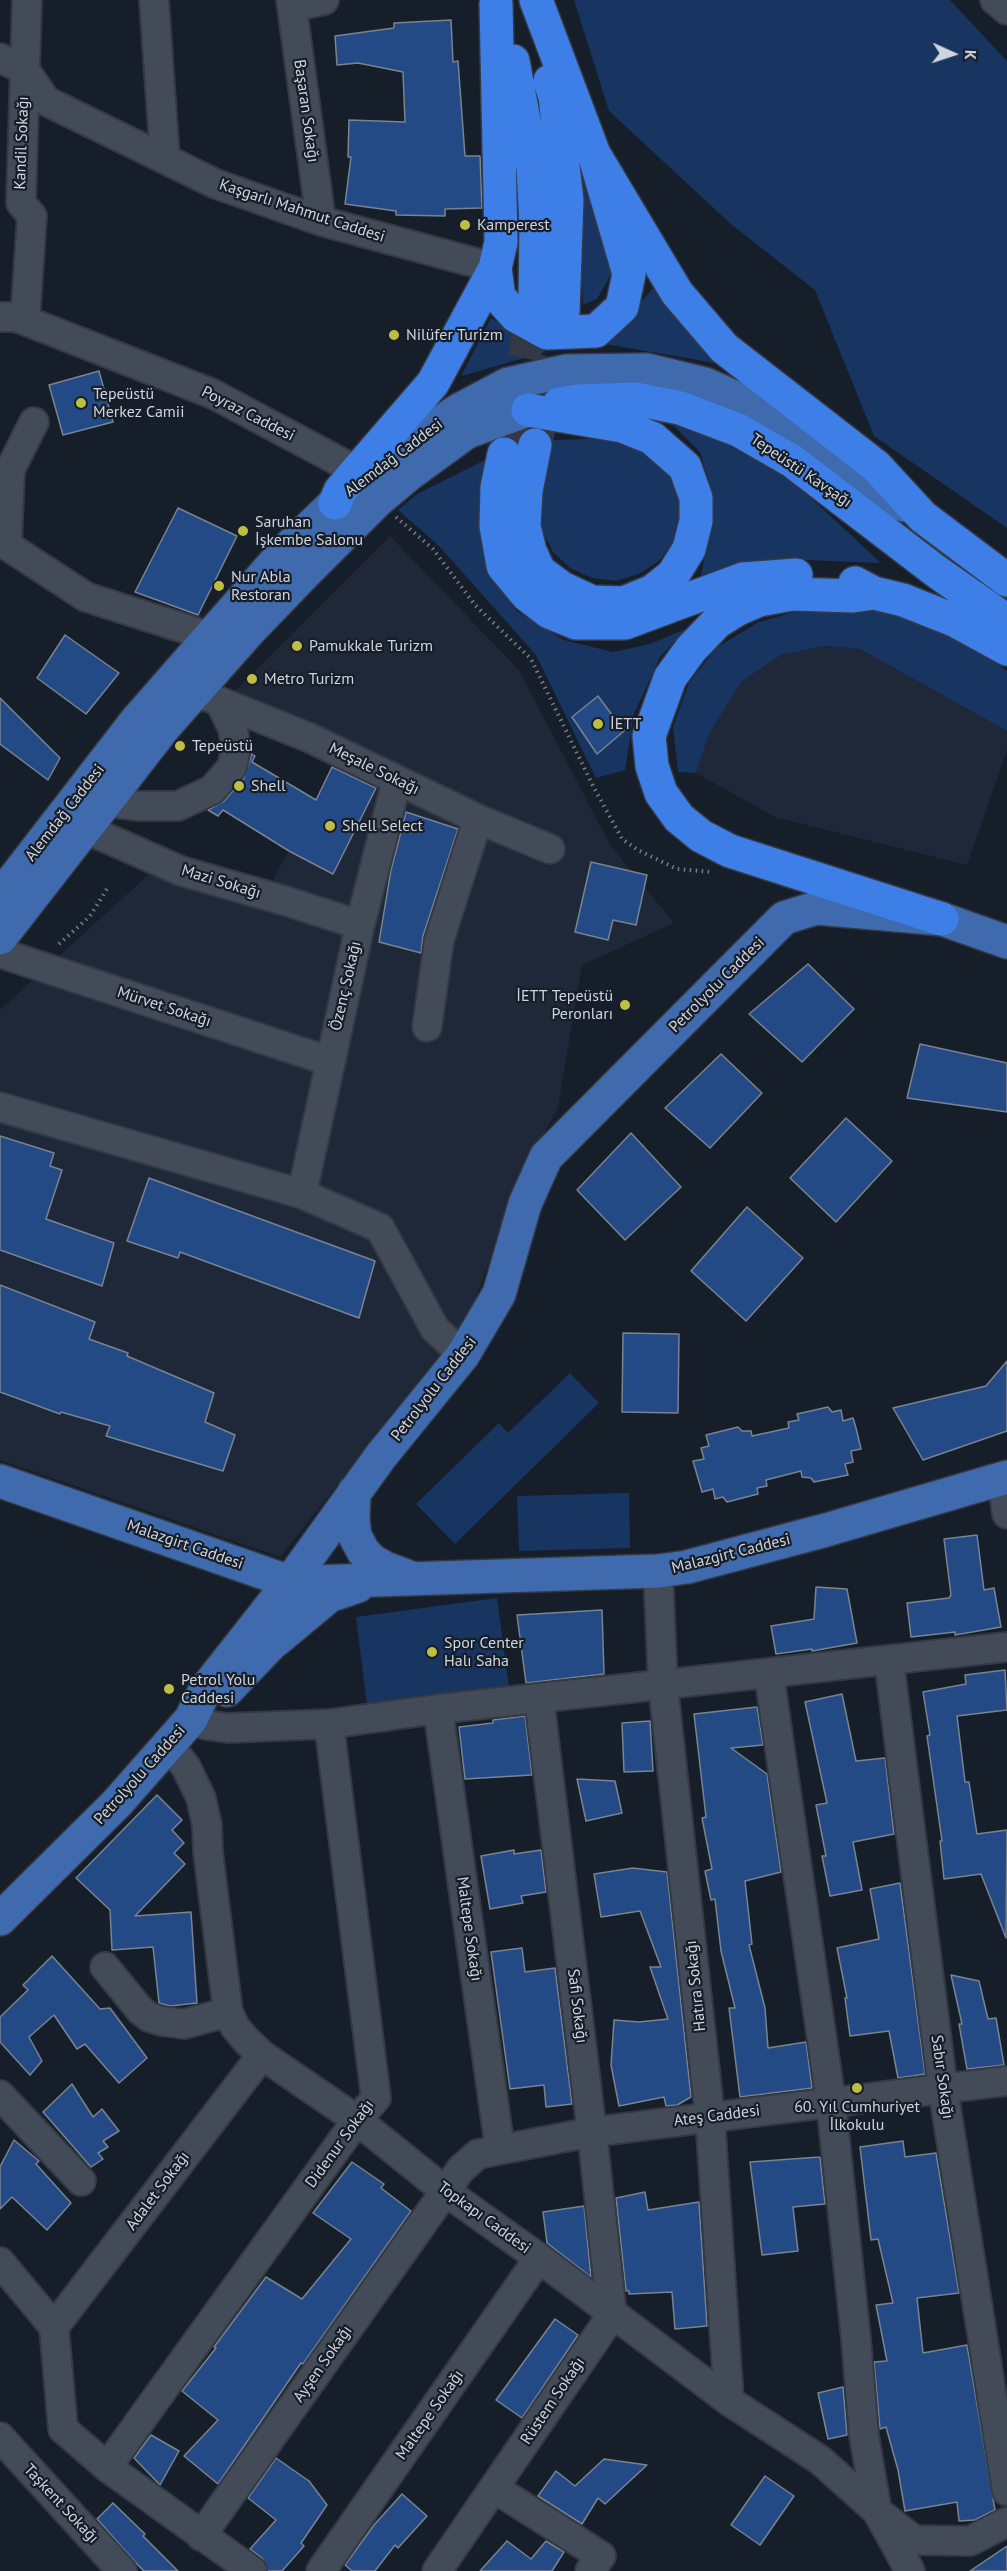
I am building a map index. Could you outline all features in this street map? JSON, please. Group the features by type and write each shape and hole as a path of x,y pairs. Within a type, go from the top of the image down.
{"highway":[{"path":"495,268 499,297 516,315 547,333 596,331 622,307 629,274 594,154 536,0"},
{"path":"335,503 340,491 433,382 495,268 501,242 506,1"},
{"path":"506,1 514,66 533,168 536,226 549,307"},
{"path":"594,154 677,293 724,348 876,466 923,517 968,554 1007,580"},
{"name":"Tepeüstü Kavşağı","path":"528,410 577,401 634,399 680,408 738,430 792,461 937,572 1007,621"},
{"path":"528,410 622,426 652,438 685,467 696,498 696,521 689,549 673,575 653,591 624,603 591,602 562,588 540,571 530,551 524,526 526,491 535,446"},
{"path":"504,454 497,487 496,526 504,566 526,595 549,612 576,623 625,623 743,579 804,575 834,576 859,584 874,593 903,600 956,621 1007,649"},
{"path":"968,554 1007,567"},
{"path":"874,593 853,596 792,594 759,600 717,622 691,649 670,678 649,736 652,766 662,793 679,818 700,836 730,851 942,919"}],"main road":[{"name":"Alemdağ Caddesi","path":"1,892 136,721 208,636 284,552 335,503 395,452 429,429 508,384 566,371 647,370 705,384 755,406 800,433 923,517"},
{"name":"Alemdağ Caddesi","path":"0,938 165,726 208,698 250,630 377,501 467,432 528,410"},
{"name":"Petrolyolu Caddesi","path":"0,1919 117,1803 191,1719 205,1690 260,1638 290,1582 354,1492 463,1355 499,1294 525,1204 546,1156 784,918 816,908 942,919 1007,942"},
{"name":"Malazgirt Caddesi","path":"0,1481 290,1582 658,1571 713,1562 1004,1478"},
{"path":"354,1492 352,1520 355,1536 363,1551 371,1560 385,1568 414,1579"},
{"path":"247,1567 253,1585 260,1638"},
{"name":"Malazgirt Caddesi","path":"260,1638 329,1596 374,1581"}],"street":[{"name":"Kandil Sokağı","path":"13,318 32,216 21,203 12,64 27,0"},
{"path":"154,0 165,159"},
{"path":"291,4 324,0"},
{"path":"995,0 1007,10"},
{"name":"Başaran Sokağı","path":"291,4 321,221"},
{"name":"Kaşgarlı Mahmut Caddesi","path":"12,64 46,101 216,184 321,221 495,268"},
{"name":"Poyraz Caddesi","path":"13,318 213,394 357,471"},
{"path":"34,422 10,470 4,543 86,597 208,636"},
{"path":"107,802 140,806 178,806 212,790 232,767 236,748 233,729 208,698"},
{"name":"Meşale Sokağı","path":"208,698 310,738 478,819 550,849"},
{"name":"Özenç Sokağı","path":"302,1194 360,925 397,780"},
{"path":"427,1028 439,941 478,819"},
{"name":"Mazi Sokağı","path":"86,829 181,871 360,925"},
{"name":"Mürvet Sokağı","path":"0,953 329,1061"},
{"path":"0,1107 302,1194 380,1228 435,1329 463,1355"},
{"path":"1004,1478 1007,1514"},
{"name":"Hatıra Sokağı","path":"658,1571 663,1685 710,2117 729,2402"},
{"path":"191,1719 206,1725 228,1728 329,1724 438,1709 1007,1647"},
{"name":"Sabır Sokağı","path":"889,1661 943,2089 1007,2491"},
{"path":"769,1674 831,2102 864,2436 877,2511 910,2571"},
{"name":"Safi Sokağı","path":"539,1698 612,2315"},
{"name":"Maltepe Sokağı","path":"438,1709 501,2149"},
{"name":"Didenur Sokağı","path":"107,2467 357,2120 376,2098 329,1724"},
{"path":"105,1967 140,2010 161,2022 194,2022 228,2012 208,1852 207,1825 194,1780 169,1745"},
{"name":"Topkapı Caddesi","path":"228,2012 235,2027 262,2055 357,2120 445,2192 539,2258 729,2402 820,2460 877,2511 914,2540 970,2541 1007,2522"},
{"name":"Adalet Sokağı","path":"54,2327 262,2055"},
{"name":"Ateş Caddesi","path":"445,2192 469,2160 478,2154 501,2149 592,2132 1007,2081"},
{"path":"0,2095 81,2181"},
{"name":"Ayşen Sokağı","path":"201,2536 445,2192"},
{"name":"Maltepe Sokağı","path":"321,2571 539,2258"},
{"path":"0,2262 54,2327 63,2428 107,2467 252,2571"},
{"name":"Rüstem Sokağı","path":"437,2571 612,2315"},
{"name":"Taşkent Sokağı","path":"0,2438 122,2571"},
{"path":"494,2488 601,2556 590,2571"}],"path":[{"path":"377,501 433,549 475,605 531,659 593,786 622,839 638,850 677,869 714,872"},
{"path":"58,944 90,916 107,888"}],"shaded area":[{"path":"574,0 950,0 1007,61 1007,528 874,436 815,290 732,225 609,111"},
{"path":"575,111 614,269 597,299 583,305"},
{"path":"653,288 715,363 606,344"},
{"path":"491,318 546,352 461,376"},
{"path":"672,424 731,439 785,474 881,563 780,559 701,575 709,536 710,484 700,452"},
{"path":"616,438 639,444 672,474 680,496 680,519 673,542 659,561 639,574 616,581 592,578 570,568 553,552 542,530 539,506 553,440"},
{"path":"491,457 491,573 516,611 564,640 613,652 650,644 686,629 660,657 634,714 625,770 596,778 536,655 439,546 398,510 417,494"},
{"path":"390,536 519,670 610,845 674,923 582,965 558,1107 520,1181 465,1326 280,1557 0,1460 0,1010 148,875 266,893 341,753 235,691"},
{"path":"826,603 904,615 976,649 1007,671 1007,731 860,649 824,646 781,655 741,682 709,734 696,773 678,772 673,727 689,683 716,648 759,622"},
{"path":"823,646 860,649 1007,731 1007,750 967,865 775,817 696,773 709,734 741,682 781,655"},
{"path":"570,1373 599,1403 455,1544 416,1504 499,1423 508,1433"},
{"path":"629,1493 630,1548 519,1551 517,1496"},
{"name":"Spor Center Halı Saha","path":"497,1598 509,1687 367,1705 356,1617"}],"building":[{"path":"451,20 453,62 458,61 465,156 480,156 482,208 445,209 445,216 396,215 396,211 345,204 351,157 348,157 349,120 405,122 403,72 358,63 337,65 335,36 394,28 394,23"},
{"name":"Tepeüstü Merkez Camii","path":"99,371 113,422 63,435 49,385"},
{"path":"178,508 237,536 198,615 135,592"},
{"path":"65,635 119,673 86,714 37,678"},
{"name":"İETT","path":"598,696 624,731 597,754 572,717"},
{"path":"0,698 60,758 48,780 0,744"},
{"path":"252,754 255,756 252,762 316,800 332,767 376,788 333,874 289,851 223,810 218,816 208,810 224,801 244,778"},
{"path":"406,812 458,829 423,936 421,953 379,942 391,870"},
{"path":"591,862 647,875 636,925 613,920 608,940 575,932"},
{"path":"808,964 854,1009 802,1062 749,1014"},
{"path":"920,1044 1007,1063 1007,1112 907,1098"},
{"path":"721,1054 762,1093 710,1148 665,1108"},
{"path":"846,1118 892,1161 836,1222 790,1178"},
{"path":"631,1133 681,1187 625,1240 577,1190"},
{"path":"0,1136 54,1153 50,1166 62,1170 46,1219 114,1243 102,1286 0,1250"},
{"path":"149,1178 375,1261 359,1318 180,1252 178,1258 127,1241"},
{"path":"747,1207 803,1258 746,1321 691,1271"},
{"path":"0,1285 95,1322 89,1339 128,1353 127,1356 214,1393 205,1422 235,1435 223,1471 106,1436 110,1426 61,1412 60,1414 0,1392"},
{"path":"623,1333 679,1334 678,1413 622,1412"},
{"path":"1007,1361 1007,1431 923,1460 893,1408 986,1386"},
{"path":"828,1407 832,1412 841,1410 843,1421 853,1418 856,1428 861,1449 851,1451 853,1462 845,1464 848,1475 814,1482 811,1478 802,1477 801,1471 766,1480 767,1486 757,1488 758,1494 727,1502 723,1497 715,1499 713,1489 702,1492 693,1461 704,1459 701,1448 709,1446 706,1435 738,1427 742,1431 751,1431 752,1436 789,1428 788,1422 799,1420 797,1414"},
{"path":"977,1535 984,1590 994,1588 1001,1627 955,1635 955,1632 911,1637 907,1603 949,1598 951,1595 944,1539"},
{"path":"816,1587 847,1589 857,1643 812,1651 812,1649 776,1654 771,1626 814,1619"},
{"path":"602,1610 604,1674 526,1683 517,1615"},
{"path":"1005,1670 1007,1710 957,1716 965,1782 969,1782 977,1834 1007,1830 1006,1938 981,1874 944,1879 940,1841 942,1841 923,1692 966,1684 965,1675"},
{"path":"842,1694 856,1761 885,1758 894,1834 853,1842 862,1890 830,1896 822,1856 826,1856 816,1805 827,1803 805,1702"},
{"path":"757,1707 763,1745 731,1748 767,1774 781,1872 745,1881 752,1944 749,1945 765,2008 768,2048 806,2042 812,2088 740,2097 729,2008 735,2008 721,1951 715,1899 711,1900 705,1871 712,1869 702,1818 706,1817 694,1714"},
{"path":"525,1716 532,1775 465,1779 459,1727"},
{"path":"650,1721 653,1771 624,1772 622,1723"},
{"path":"577,1779 615,1781 622,1813 586,1821"},
{"path":"157,1795 182,1820 172,1830 184,1843 174,1853 185,1864 135,1916 191,1912 197,2003 170,2006 159,2003 153,1947 112,1950 110,1910 76,1878"},
{"path":"514,1850 514,1854 541,1850 546,1892 521,1896 523,1903 490,1909 481,1856"},
{"path":"633,1868 667,1872 691,2097 677,2105 666,2106 664,2097 619,2106 611,2065 614,2020 639,2022 668,2019 650,1967 661,1967 640,1911 601,1917 594,1874"},
{"path":"900,1883 925,2074 898,2078 889,2031 850,2036 845,1998 847,1998 837,1948 879,1939 870,1889"},
{"path":"522,1948 525,1972 555,1968 572,2104 546,2107 544,2085 510,2089 491,1952"},
{"path":"52,1956 100,2009 110,2008 147,2058 119,2083 85,2044 77,2049 54,2015 29,2037 42,2061 30,2075 0,2042 0,2017 28,1990 23,1985"},
{"path":"951,1975 979,1981 988,2019 996,2018 1004,2065 967,2069 959,2024 962,2024"},
{"path":"72,2084 93,2117 102,2109 119,2131 103,2141 108,2147 98,2153 103,2159 91,2167 43,2112"},
{"path":"14,2140 39,2161 36,2164 71,2203 47,2230 12,2197 0,2209 0,2167"},
{"path":"903,2141 905,2157 936,2153 959,2293 917,2298 923,2353 967,2345 995,2510 975,2520 959,2521 957,2502 905,2511 898,2470 886,2427 880,2429 874,2362 887,2361 876,2305 893,2303 878,2239 871,2240 860,2147"},
{"path":"820,2157 825,2204 793,2207 798,2251 762,2255 750,2162"},
{"path":"352,2162 384,2184 381,2188 411,2211 303,2364 301,2363 218,2484 184,2456 218,2420 182,2391 216,2348 214,2347 266,2277 302,2299 351,2239 313,2213"},
{"path":"645,2192 648,2210 699,2202 707,2326 675,2329 672,2292 629,2294 629,2291 626,2291 616,2198"},
{"path":"584,2206 591,2277 547,2243 543,2212"},
{"path":"555,2319 578,2335 522,2418 496,2400"},
{"path":"843,2387 847,2435 828,2439 818,2393"},
{"path":"151,2435 179,2451 160,2485 134,2458"},
{"path":"276,2458 309,2481 327,2505 301,2543 304,2546 282,2571 268,2571 262,2558 250,2549 276,2520 248,2498"},
{"path":"604,2459 647,2465 605,2504 598,2498 582,2524 538,2496 556,2471 575,2486"},
{"path":"765,2476 794,2496 760,2545 731,2525"},
{"path":"402,2494 427,2516 398,2548 395,2545 375,2571 352,2571 345,2565 374,2525"},
{"path":"113,2503 178,2571 144,2571 137,2564 97,2519"},
{"path":"507,2541 531,2559 546,2541 564,2552 552,2571 480,2571"},
{"path":"1007,2546 1007,2571 970,2571"}],"tunnel":[{"path":"504,454 535,303"},
{"path":"537,438 563,312"}],"place":[{"name":"Kamperest","path":"465,225"},
{"name":"Nilüfer Turizm","path":"394,335"},
{"name":"Tepeüstü Merkez Camii","path":"81,403"},
{"name":"Saruhan İşkembe Salonu","path":"243,531"},
{"name":"Nur Abla Restoran","path":"219,586"},
{"name":"Pamukkale Turizm","path":"297,646"},
{"name":"Metro Turizm","path":"252,679"},
{"name":"İETT","path":"598,724"},
{"name":"Tepeüstü","path":"180,746"},
{"name":"Shell","path":"239,786"},
{"name":"Shell Select","path":"330,826"},
{"name":"İETT Tepeüstü Peronları","path":"625,1005"},
{"name":"Spor Center Halı Saha","path":"432,1652"},
{"name":"Petrol Yolu Caddesi","path":"169,1689"},
{"name":"60. Yıl Cumhuriyet İlkokulu","path":"857,2088"}]}
